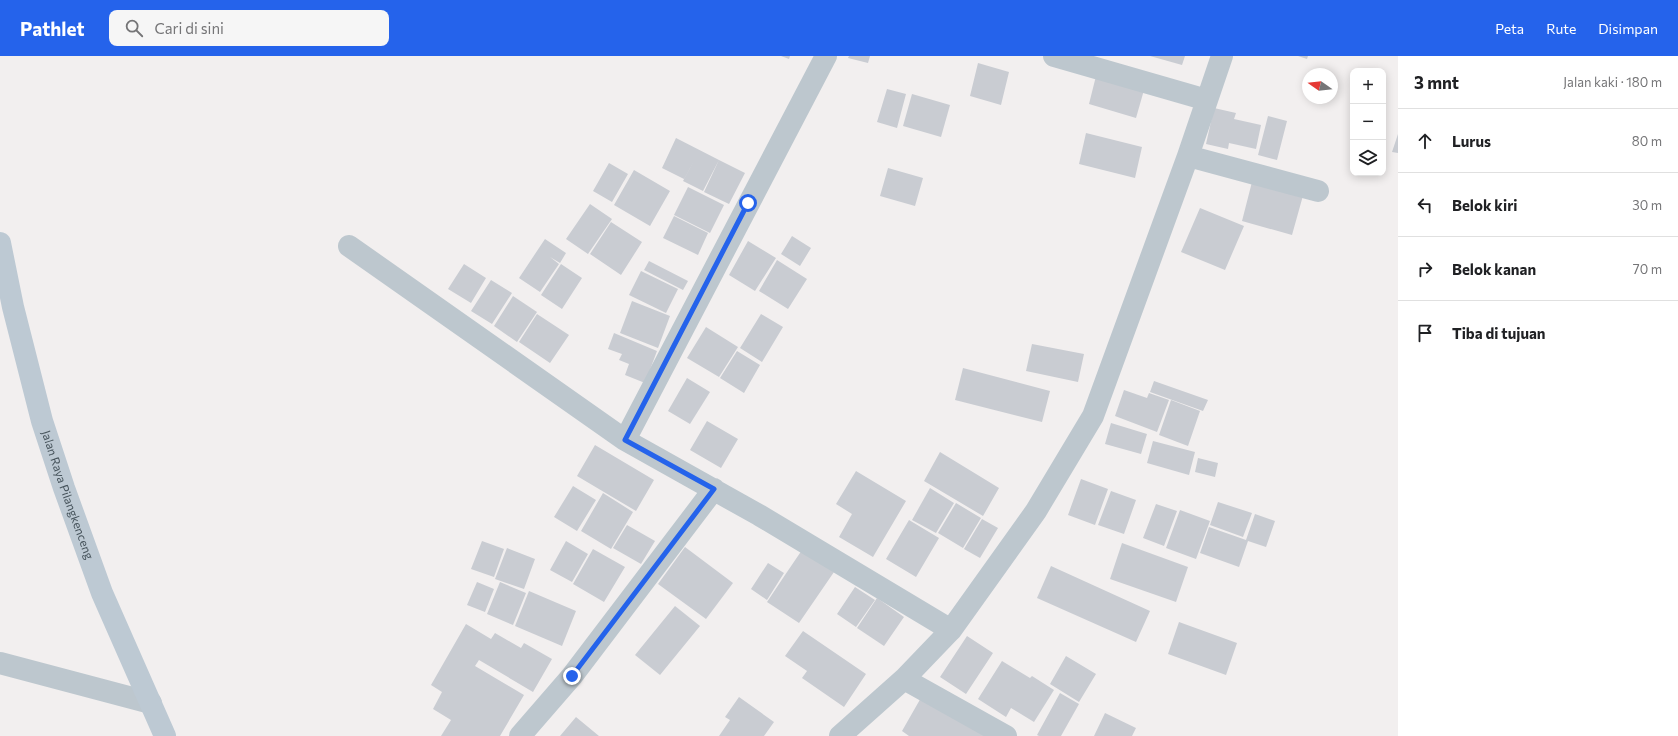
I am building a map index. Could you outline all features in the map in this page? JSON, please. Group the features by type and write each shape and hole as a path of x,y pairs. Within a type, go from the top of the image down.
{"main road":[{"name":"Jalan Raya Pilangkenceng","path":"0,243 13,307 44,429 102,593 165,736"}],"street":[{"path":"625,440 826,56"},
{"path":"1054,56 1092,62 1207,100"},
{"path":"840,736 904,679 951,630 1036,511 1093,416 1188,156 1222,56"},
{"path":"1188,156 1318,190"},
{"path":"349,246 625,440 714,489 951,630"},
{"path":"520,736 572,676 714,489"},
{"path":"0,663 151,703"},
{"path":"904,679 1006,736"}],"building":[{"path":"781,56 790,56 789,59"},
{"path":"849,56 870,56 868,63 848,58"},
{"path":"1150,56 1185,56 1182,65"},
{"path":"1298,56 1308,56 1307,59"},
{"path":"978,63 1009,72 1001,105 970,96"},
{"path":"1096,76 1144,90 1136,118 1089,104"},
{"path":"887,89 906,94 897,128 877,122"},
{"path":"912,94 950,105 941,137 903,126"},
{"path":"1214,108 1236,113 1234,119 1261,125 1256,149 1229,143 1228,149 1206,144"},
{"path":"1268,116 1287,121 1277,160 1258,155"},
{"path":"1086,133 1142,147 1135,178 1079,164"},
{"path":"1398,134 1398,153 1392,152"},
{"path":"676,138 719,160 703,191 683,181 696,157 684,179 662,168"},
{"path":"719,160 745,173 729,204 704,192"},
{"path":"609,163 628,174 612,202 593,191"},
{"path":"888,168 923,178 915,206 880,196"},
{"path":"634,170 670,191 650,226 614,205"},
{"path":"1253,178 1304,192 1292,235 1242,221"},
{"path":"688,187 724,205 710,233 674,215"},
{"path":"590,204 612,219 588,254 566,239"},
{"path":"1200,208 1244,226 1225,270 1181,252"},
{"path":"674,216 708,233 698,255 663,238"},
{"path":"611,222 642,242 621,275 590,254"},
{"path":"792,236 811,248 800,266 781,254"},
{"path":"545,239 566,253 560,263 550,257 559,264 540,292 519,278"},
{"path":"748,241 776,258 755,291 729,275"},
{"path":"777,260 807,279 788,309 759,291"},
{"path":"649,261 688,281 683,290 644,270"},
{"path":"464,264 486,278 471,303 448,289"},
{"path":"561,264 582,278 562,309 541,295"},
{"path":"641,271 678,289 666,313 629,295"},
{"path":"491,280 512,293 492,324 471,311"},
{"path":"513,296 537,312 517,342 494,326"},
{"path":"632,301 670,316 658,348 620,333"},
{"path":"537,314 569,335 550,363 519,342"},
{"path":"761,314 783,327 762,362 740,348"},
{"path":"706,327 738,347 719,377 687,358"},
{"path":"614,333 657,351 645,383 625,375 629,364 619,360 622,354 608,349"},
{"path":"1032,344 1084,354 1078,382 1026,371"},
{"path":"737,351 760,365 744,393 720,378"},
{"path":"963,368 1050,391 1042,422 955,400"},
{"path":"687,378 710,392 690,424 668,411"},
{"path":"1154,381 1208,400 1203,411 1150,392"},
{"path":"1124,390 1147,398 1149,393 1169,400 1157,432 1115,416"},
{"path":"1171,400 1200,411 1188,446 1159,435"},
{"path":"707,421 738,439 721,468 690,450"},
{"path":"1111,423 1147,434 1141,454 1105,444"},
{"path":"1153,441 1195,452 1189,475 1147,463"},
{"path":"595,445 654,480 636,511 577,476"},
{"path":"940,452 999,488 983,516 924,481"},
{"path":"1198,458 1218,463 1215,477 1195,472"},
{"path":"856,471 906,501 873,557 839,537 852,514 836,504"},
{"path":"1081,479 1108,489 1095,525 1068,515"},
{"path":"573,486 596,500 577,531 554,517"},
{"path":"930,488 954,503 936,533 912,520"},
{"path":"1111,491 1136,500 1124,534 1098,525"},
{"path":"603,493 633,512 611,549 581,531"},
{"path":"1218,502 1252,513 1243,537 1210,525"},
{"path":"956,503 981,518 963,548 938,533"},
{"path":"1156,504 1177,511 1164,546 1143,538"},
{"path":"1180,510 1210,521 1196,559 1166,548"},
{"path":"1255,514 1275,521 1266,547 1248,541 1239,567 1200,553 1209,527 1246,540"},
{"path":"982,519 998,528 980,558 964,549"},
{"path":"909,520 939,538 916,577 886,559"},
{"path":"627,525 655,541 641,564 613,548"},
{"path":"482,541 504,549 494,577 471,569"},
{"path":"566,541 588,554 572,582 550,570"},
{"path":"1122,543 1188,567 1176,602 1110,579"},
{"path":"685,547 733,583 706,619 658,584"},
{"path":"507,548 535,559 524,589 495,579"},
{"path":"593,549 625,567 604,602 573,584"},
{"path":"802,550 834,572 799,623 767,602"},
{"path":"768,563 784,573 767,600 751,589"},
{"path":"1051,566 1150,611 1136,642 1037,598"},
{"path":"477,582 494,589 485,612 467,605"},
{"path":"500,582 526,593 513,625 487,614"},
{"path":"855,587 875,600 856,627 837,614"},
{"path":"529,591 576,611 562,646 515,626"},
{"path":"877,598 904,617 884,646 857,628"},
{"path":"675,606 700,626 660,675 635,655"},
{"path":"1179,622 1237,643 1226,675 1168,654"},
{"path":"466,624 491,639 495,633 521,648 524,643 552,659 533,692 479,660 475,666 524,695 500,736 441,736 451,720 433,709 442,692 431,685"},
{"path":"803,631 866,674 844,707 802,678 807,671 785,656"},
{"path":"967,636 993,653 966,694 940,677"},
{"path":"1066,656 1096,674 1079,702 1050,684"},
{"path":"1002,661 1030,678 1032,676 1054,690 1034,722 1011,708 1006,717 978,699"},
{"path":"1060,693 1079,704 1061,736 1037,735"},
{"path":"922,696 988,736 909,736 902,731"},
{"path":"739,697 774,722 764,736 719,736 730,720 725,717"},
{"path":"1105,713 1136,728 1132,736 1094,736"},
{"path":"576,717 599,736 560,736"}],"route":[{"path":"572,676 714,489 625,440 748,203"}]}
